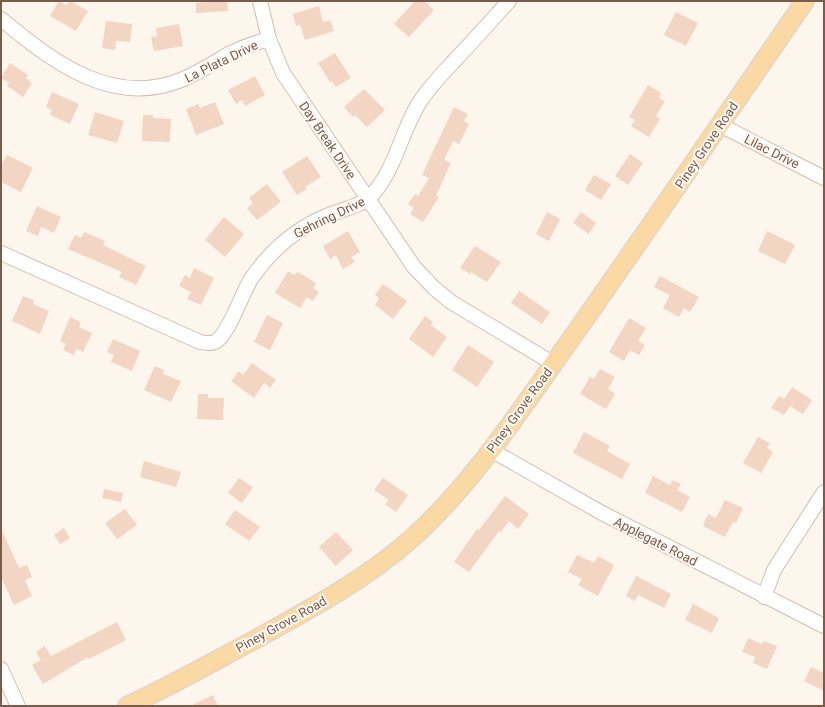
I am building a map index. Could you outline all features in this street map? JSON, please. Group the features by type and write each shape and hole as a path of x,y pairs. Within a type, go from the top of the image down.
{"main road":[{"name":"Piney Grove Road","path":"127,706 184,678 346,587 381,564 412,538 441,509 491,450 554,364 635,249 805,1"}],"street":[{"name":"Day Break Drive","path":"260,1 269,39 283,73 409,261 434,288 451,302 480,321 554,364"},
{"name":"Gehring Drive","path":"1,253 200,342 215,342 221,337 250,282 262,264 276,248 308,224 367,200 387,174 396,156 408,123 420,102 437,80 509,1"},
{"name":"La Plata Drive","path":"1,19 63,66 82,76 102,83 122,87 161,86 179,81 199,73 227,55 269,39"},
{"name":"Lilac Drive","path":"720,125 824,178"},
{"name":"Applegate Road","path":"491,450 602,513 764,597 824,626"},
{"path":"764,597 774,570 824,492"},
{"path":"1,669 18,706"}],"building":[{"path":"59,1 66,5 70,1 88,11 76,31 50,16"},
{"path":"201,1 227,1 228,11 196,13 196,3 201,3"},
{"path":"415,1 424,1 434,10 409,37 394,24"},
{"path":"319,6 323,22 330,20 334,31 305,40 300,25 296,26 293,14"},
{"path":"676,12 698,23 686,46 664,35"},
{"path":"106,21 132,24 130,42 116,41 115,50 102,48"},
{"path":"179,24 183,46 154,51 151,37 157,36 156,28"},
{"path":"335,53 351,78 336,87 332,81 330,82 318,63"},
{"path":"10,63 28,75 26,78 32,83 23,97 7,86 9,83 1,78"},
{"path":"255,76 265,95 245,106 242,100 236,104 228,90"},
{"path":"648,85 661,93 659,98 665,101 656,116 660,119 649,137 631,126 635,120 629,117"},
{"path":"364,89 385,110 367,127 355,115 353,117 344,107"},
{"path":"52,92 79,104 70,124 50,115 52,110 46,107"},
{"path":"215,102 224,124 196,135 186,109 198,104 200,108"},
{"path":"454,107 468,114 464,121 469,124 459,144 453,141 444,160 451,163 436,196 439,197 423,222 410,214 414,208 408,204 415,194 418,196 429,178 422,175"},
{"path":"95,112 124,121 117,143 88,135"},
{"path":"143,115 153,115 153,118 171,119 170,142 142,141"},
{"path":"630,154 643,163 628,185 615,176"},
{"path":"7,155 33,168 21,192 1,182 1,166"},
{"path":"307,156 321,177 305,187 307,189 297,195 282,172"},
{"path":"594,175 611,184 601,200 585,190"},
{"path":"267,184 281,202 257,220 247,208 253,203 249,198"},
{"path":"37,206 61,217 54,233 41,227 38,236 26,231"},
{"path":"547,212 560,219 549,241 536,234"},
{"path":"581,212 596,223 589,234 573,223"},
{"path":"224,217 244,234 225,257 205,240"},
{"path":"348,231 360,252 351,257 355,262 343,269 336,255 330,259 323,246"},
{"path":"767,231 795,245 785,264 758,251"},
{"path":"84,232 105,241 103,245 146,266 136,285 119,277 122,272 68,249 75,235 81,238"},
{"path":"475,246 501,262 487,282 471,272 470,274 460,268"},
{"path":"194,268 214,278 201,305 187,299 191,292 179,286 185,275 190,278"},
{"path":"288,271 294,275 298,272 316,283 313,288 319,292 313,301 307,297 300,308 275,293"},
{"path":"660,276 699,297 690,312 684,308 679,317 663,308 670,295 654,287"},
{"path":"383,284 407,301 393,319 375,305 379,298 375,295"},
{"path":"519,291 550,312 542,324 511,303"},
{"path":"23,296 34,300 33,304 49,311 40,334 12,321"},
{"path":"267,315 283,323 270,350 254,342"},
{"path":"425,316 433,322 431,325 447,337 433,357 409,339"},
{"path":"70,317 81,322 79,327 92,333 83,352 76,349 74,355 63,350 66,344 60,341"},
{"path":"629,318 646,328 638,341 645,345 639,355 630,350 624,361 609,352"},
{"path":"113,339 140,351 132,371 111,362 114,355 107,352"},
{"path":"468,345 494,362 477,387 452,370"},
{"path":"252,363 276,380 270,388 264,383 254,398 231,381 239,371 243,375"},
{"path":"155,366 164,370 163,374 181,381 171,402 144,390"},
{"path":"600,369 615,377 608,389 615,394 606,409 580,394 590,377 594,379"},
{"path":"792,387 812,400 803,414 790,406 784,415 771,408 779,396 784,399"},
{"path":"198,394 208,394 208,398 224,398 223,420 197,419"},
{"path":"584,432 610,446 607,451 630,464 622,479 573,453"},
{"path":"758,437 770,443 767,448 773,452 761,473 743,463"},
{"path":"144,461 181,472 176,487 140,477"},
{"path":"653,476 670,485 672,480 681,484 677,490 690,497 682,512 645,493"},
{"path":"239,478 253,487 242,503 228,493"},
{"path":"383,478 408,495 396,512 385,504 389,500 374,490"},
{"path":"104,489 123,493 121,502 102,498"},
{"path":"505,496 529,514 518,529 509,521 501,532 499,531 469,572 454,562 477,529 479,530"},
{"path":"725,500 743,508 736,523 733,522 725,537 703,526 708,514 716,518"},
{"path":"125,509 137,525 117,539 105,523"},
{"path":"235,510 260,527 249,541 225,524"},
{"path":"64,528 70,538 60,544 54,535"},
{"path":"1,529 19,568 27,565 32,577 25,580 32,596 14,605 1,577"},
{"path":"336,532 353,550 336,566 319,547"},
{"path":"577,555 594,563 598,556 614,565 598,596 578,585 582,579 568,572"},
{"path":"636,576 671,594 664,608 638,595 635,601 626,596"},
{"path":"693,604 719,618 712,633 685,620"},
{"path":"117,622 126,640 89,659 88,657 43,684 32,665 41,660 36,652 45,646 51,656"},
{"path":"748,638 762,644 763,641 777,646 767,669 753,663 755,657 742,652"},
{"path":"811,667 824,673 824,691 804,681"},
{"path":"213,695 218,706 190,706"}]}
